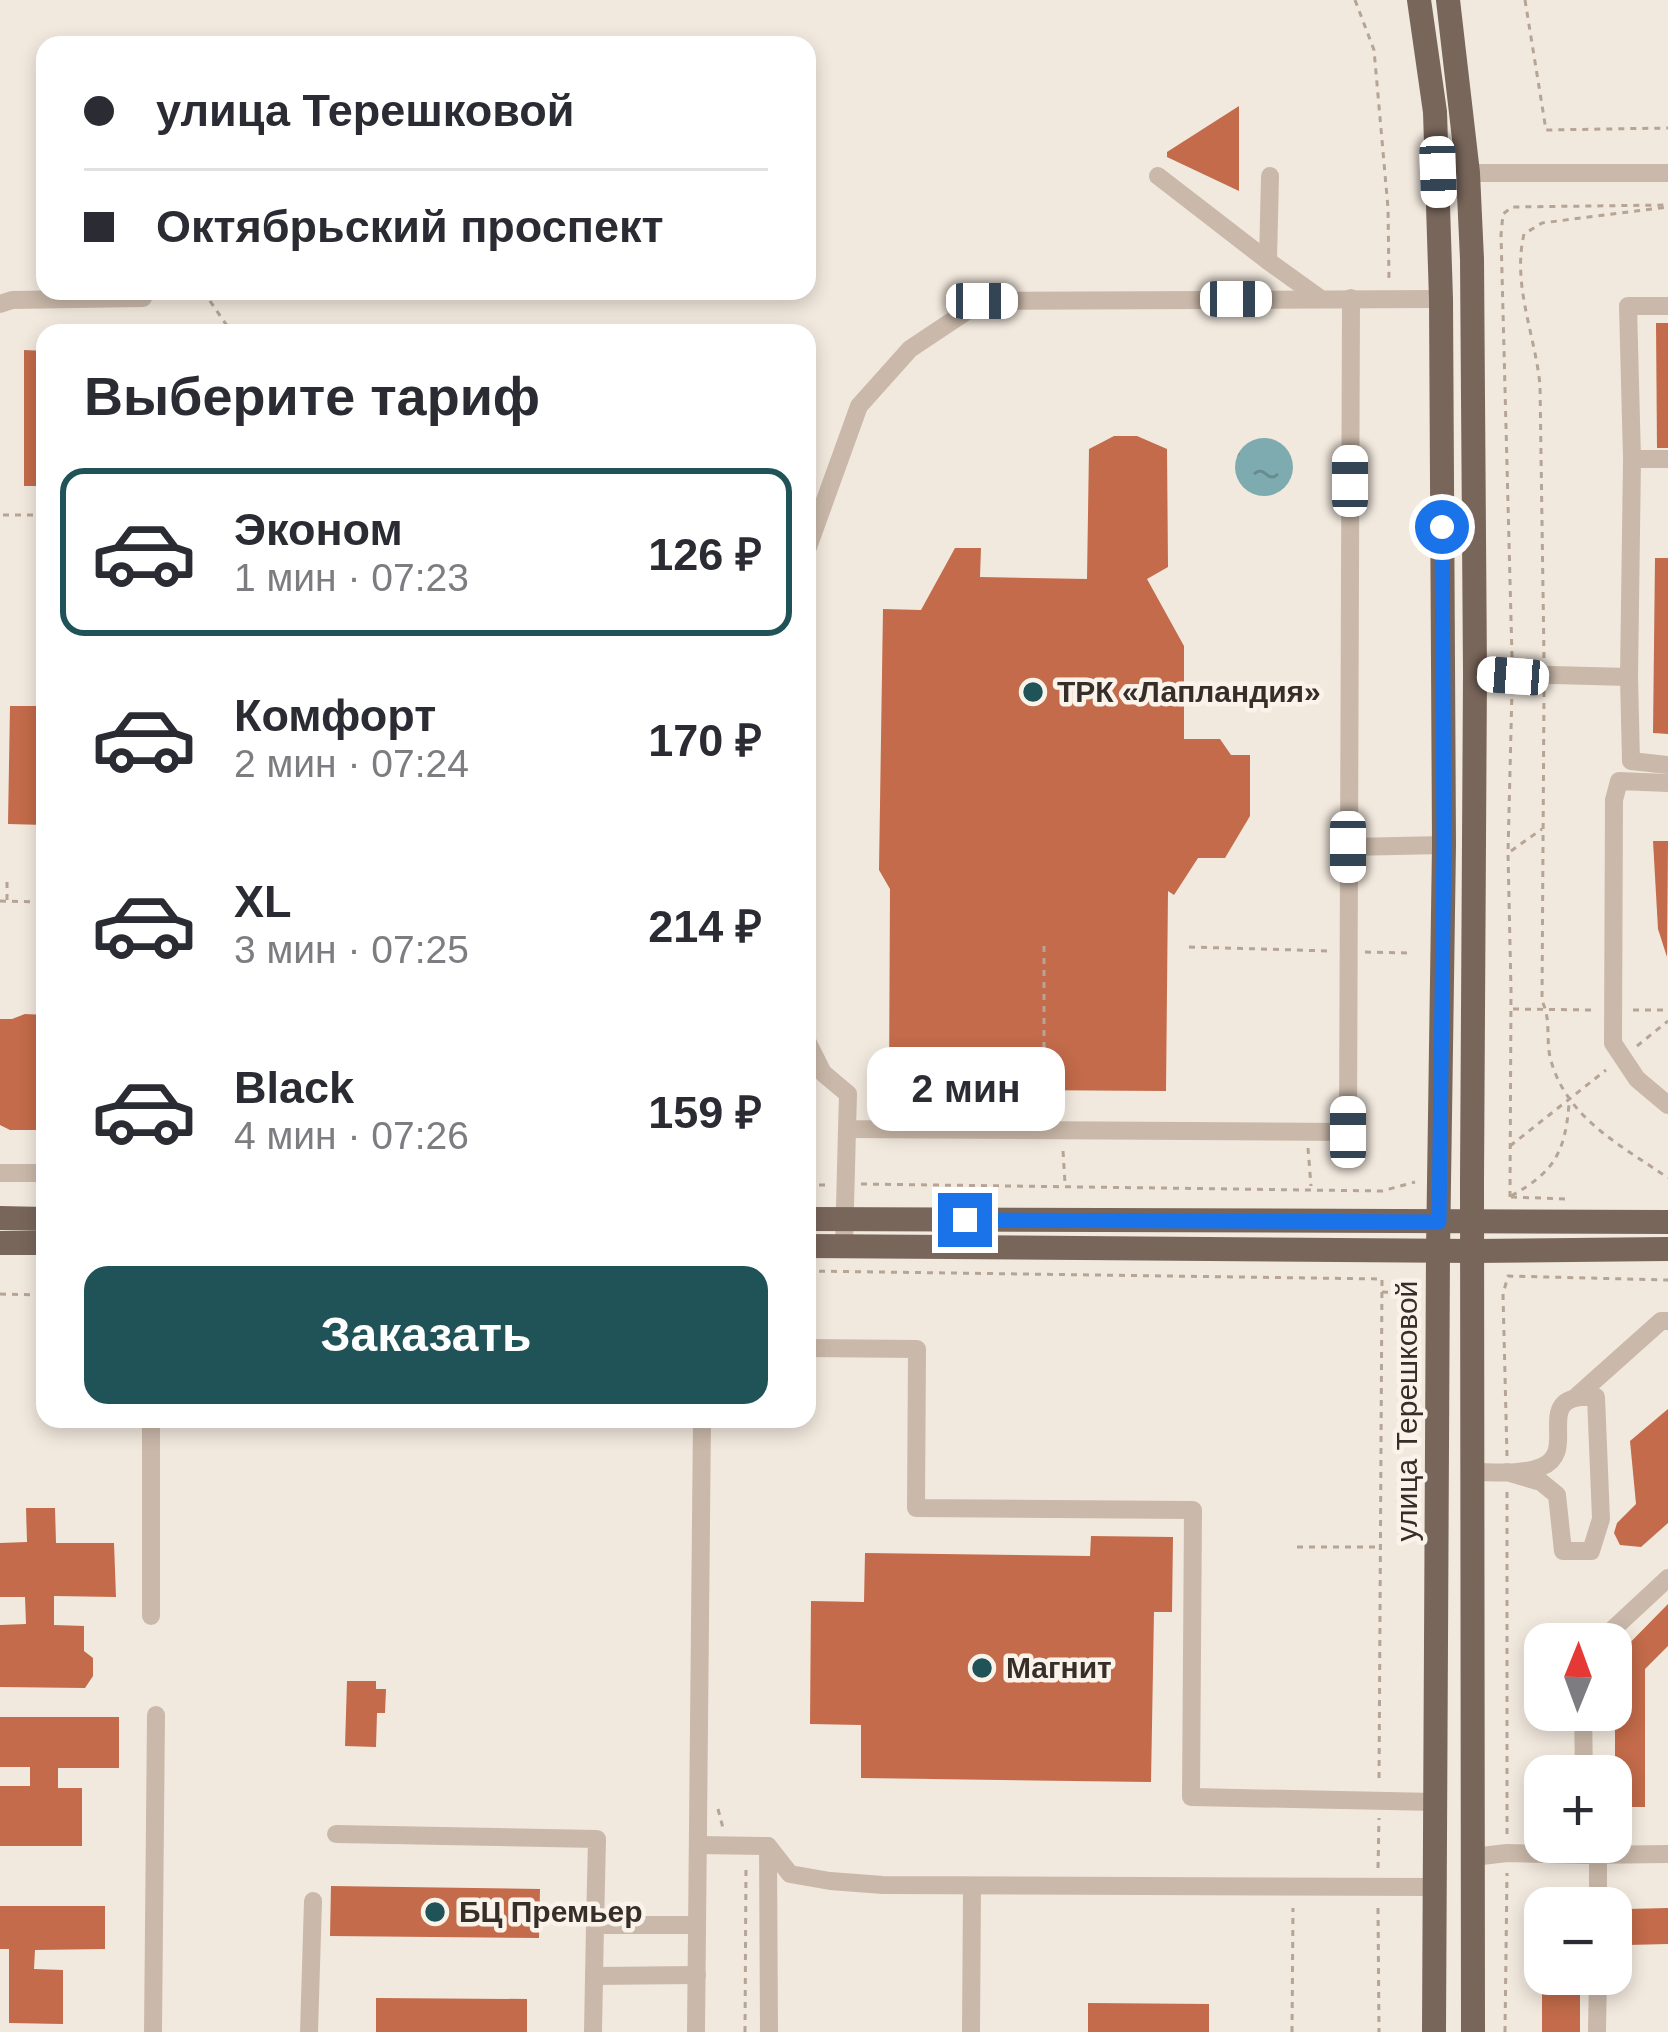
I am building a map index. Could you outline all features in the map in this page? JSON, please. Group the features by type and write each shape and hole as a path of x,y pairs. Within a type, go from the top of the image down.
{"main road":[{"name":"улица Терешковой","path":"1419,0 1435,112 1441,299 1444,845 1434,2032"},
{"path":"1448,0 1468,173 1472,259 1473,2032"},
{"path":"0,1218 36,1219"},
{"path":"816,1219 1668,1222"},
{"path":"0,1243 36,1244"},
{"path":"816,1246 1668,1250"}],"street":[{"path":"1468,173 1668,172"},
{"path":"1158,176 1321,299"},
{"path":"1268,261 1270,176"},
{"path":"847,1130 1348,1132 1351,298"},
{"path":"816,525 859,406 910,349 982,301 1441,299"},
{"path":"0,304 36,300"},
{"path":"1668,306 1628,306 1630,761 1668,765"},
{"path":"1632,459 1668,459"},
{"path":"1475,673 1629,677"},
{"path":"1668,783 1619,782 1614,800 1613,1010 1613,1043 1637,1079 1668,1105"},
{"path":"1348,847 1444,845"},
{"path":"816,1059 823,1073 848,1094 844,1246"},
{"path":"0,1173 36,1173"},
{"path":"1473,1472 1540,1468 1553,1459 1563,1403 1661,1321 1668,1321"},
{"path":"816,1348 917,1349 916,1508 1193,1510 1191,1797 1435,1802"},
{"path":"1508,1472 1540,1482 1557,1495 1563,1551 1591,1551 1601,1519 1596,1397 1576,1396"},
{"path":"151,1428 151,1616"},
{"path":"696,2032 702,1428"},
{"path":"1620,1623 1668,1578"},
{"path":"153,2032 156,1715"},
{"path":"336,1834 597,1839 593,2032"},
{"path":"698,1845 768,1846"},
{"path":"768,1846 790,1874 883,1885 1435,1887"},
{"path":"768,1846 769,2032"},
{"path":"1473,1857 1524,1853"},
{"path":"1632,1853 1668,1854"},
{"path":"971,2032 972,1886"},
{"path":"309,2032 314,1901"},
{"path":"595,1924 697,1925"},
{"path":"594,1976 697,1975"},
{"path":"1597,2032 1598,1995"}],"path":[{"path":"1354,0 1374,50 1388,208 1389,299"},
{"path":"1525,0 1546,130 1668,128"},
{"path":"1543,207 1668,205"},
{"path":"210,301 226,324"},
{"path":"3,515 36,515"},
{"path":"1508,853 1544,827"},
{"path":"7,878 4,901 36,902"},
{"path":"1044,946 1044,1113 1062,1132 1065,1185"},
{"path":"1189,947 1410,953"},
{"path":"1511,1009 1668,1010"},
{"path":"1508,1147 1668,1021"},
{"path":"1508,1181 1510,1197 1534,1183 1558,1157 1570,1100"},
{"path":"1307,1132 1311,1188"},
{"path":"816,1185 1382,1191 1422,1180"},
{"path":"816,1271 1382,1279 1378,2032"},
{"path":"1505,2032 1508,1472 1503,1294 1508,1276 1668,1280"},
{"path":"1382,1292 1415,1293"},
{"path":"0,1294 36,1295"},
{"path":"1297,1547 1380,1547"},
{"path":"717,1806 730,1846 746,1862 745,2032"},
{"path":"1292,2032 1294,1887"}],"water":[{"path":"1264,438 1285,446 1293,467 1285,488 1264,496 1243,488 1235,467 1243,446"}],"building":[{"path":"1239,106 1239,191 1167,157 1167,152"},
{"path":"1656,323 1668,323 1668,448 1657,448"},
{"path":"24,350 36,351 36,486 24,486"},
{"name":"ТРК «Лапландия»","path":"1114,436 1137,436 1167,449 1168,567 1147,579 1184,646 1184,739 1220,739 1231,755 1250,755 1250,816 1225,858 1198,858 1174,895 1168,891 1166,1091 889,1089 890,889 879,870 883,609 921,610 955,548 981,548 980,577 1087,579 1089,449"},
{"path":"1655,558 1668,558 1668,734 1653,733"},
{"path":"10,706 36,706 36,825 8,824"},
{"path":"1653,841 1668,841 1667,957 1658,929"},
{"path":"36,1015 36,1130 0,1125 0,1019"},
{"path":"1668,1409 1668,1523 1641,1547 1620,1545 1614,1533 1617,1523 1636,1504 1630,1441"},
{"path":"26,1508 55,1508 56,1543 114,1543 116,1597 54,1596 54,1625 84,1626 84,1651 93,1658 93,1676 85,1688 0,1687 0,1625 26,1624 25,1597 0,1597 0,1543 27,1542"},
{"name":"Магнит","path":"1091,1536 1173,1537 1172,1612 1154,1612 1151,1782 861,1778 861,1725 810,1724 811,1601 864,1602 865,1553 1090,1556"},
{"path":"1668,1604 1668,1646 1645,1669 1645,1807 1632,1807 1632,1755 1615,1755 1615,1731 1632,1731 1632,1641"},
{"path":"347,1681 376,1681 376,1689 386,1689 385,1713 377,1713 376,1747 345,1746"},
{"path":"0,1717 119,1717 119,1768 58,1768 58,1788 82,1788 82,1846 0,1846 0,1786 30,1786 30,1767 0,1767"},
{"name":"БЦ Премьер","path":"331,1886 540,1889 539,1938 330,1936"},
{"path":"0,1906 105,1906 105,1949 35,1950 34,1969 63,1970 63,2024 9,2023 9,1949 0,1949"},
{"path":"1668,1908 1668,1944 1632,1945 1632,1909"},
{"path":"1542,1995 1580,1995 1580,2032 1542,2032"},
{"path":"376,1998 527,1999 527,2032 376,2032"},
{"path":"1088,2003 1209,2004 1209,2032 1088,2032"}],"place":[{"name":"ТРК «Лапландия»","path":"1033,692"},
{"name":"Магнит","path":"982,1668"},
{"name":"БЦ Премьер","path":"435,1912"}],"route":[{"path":"965,1220 1439,1222 1442,527"}]}
